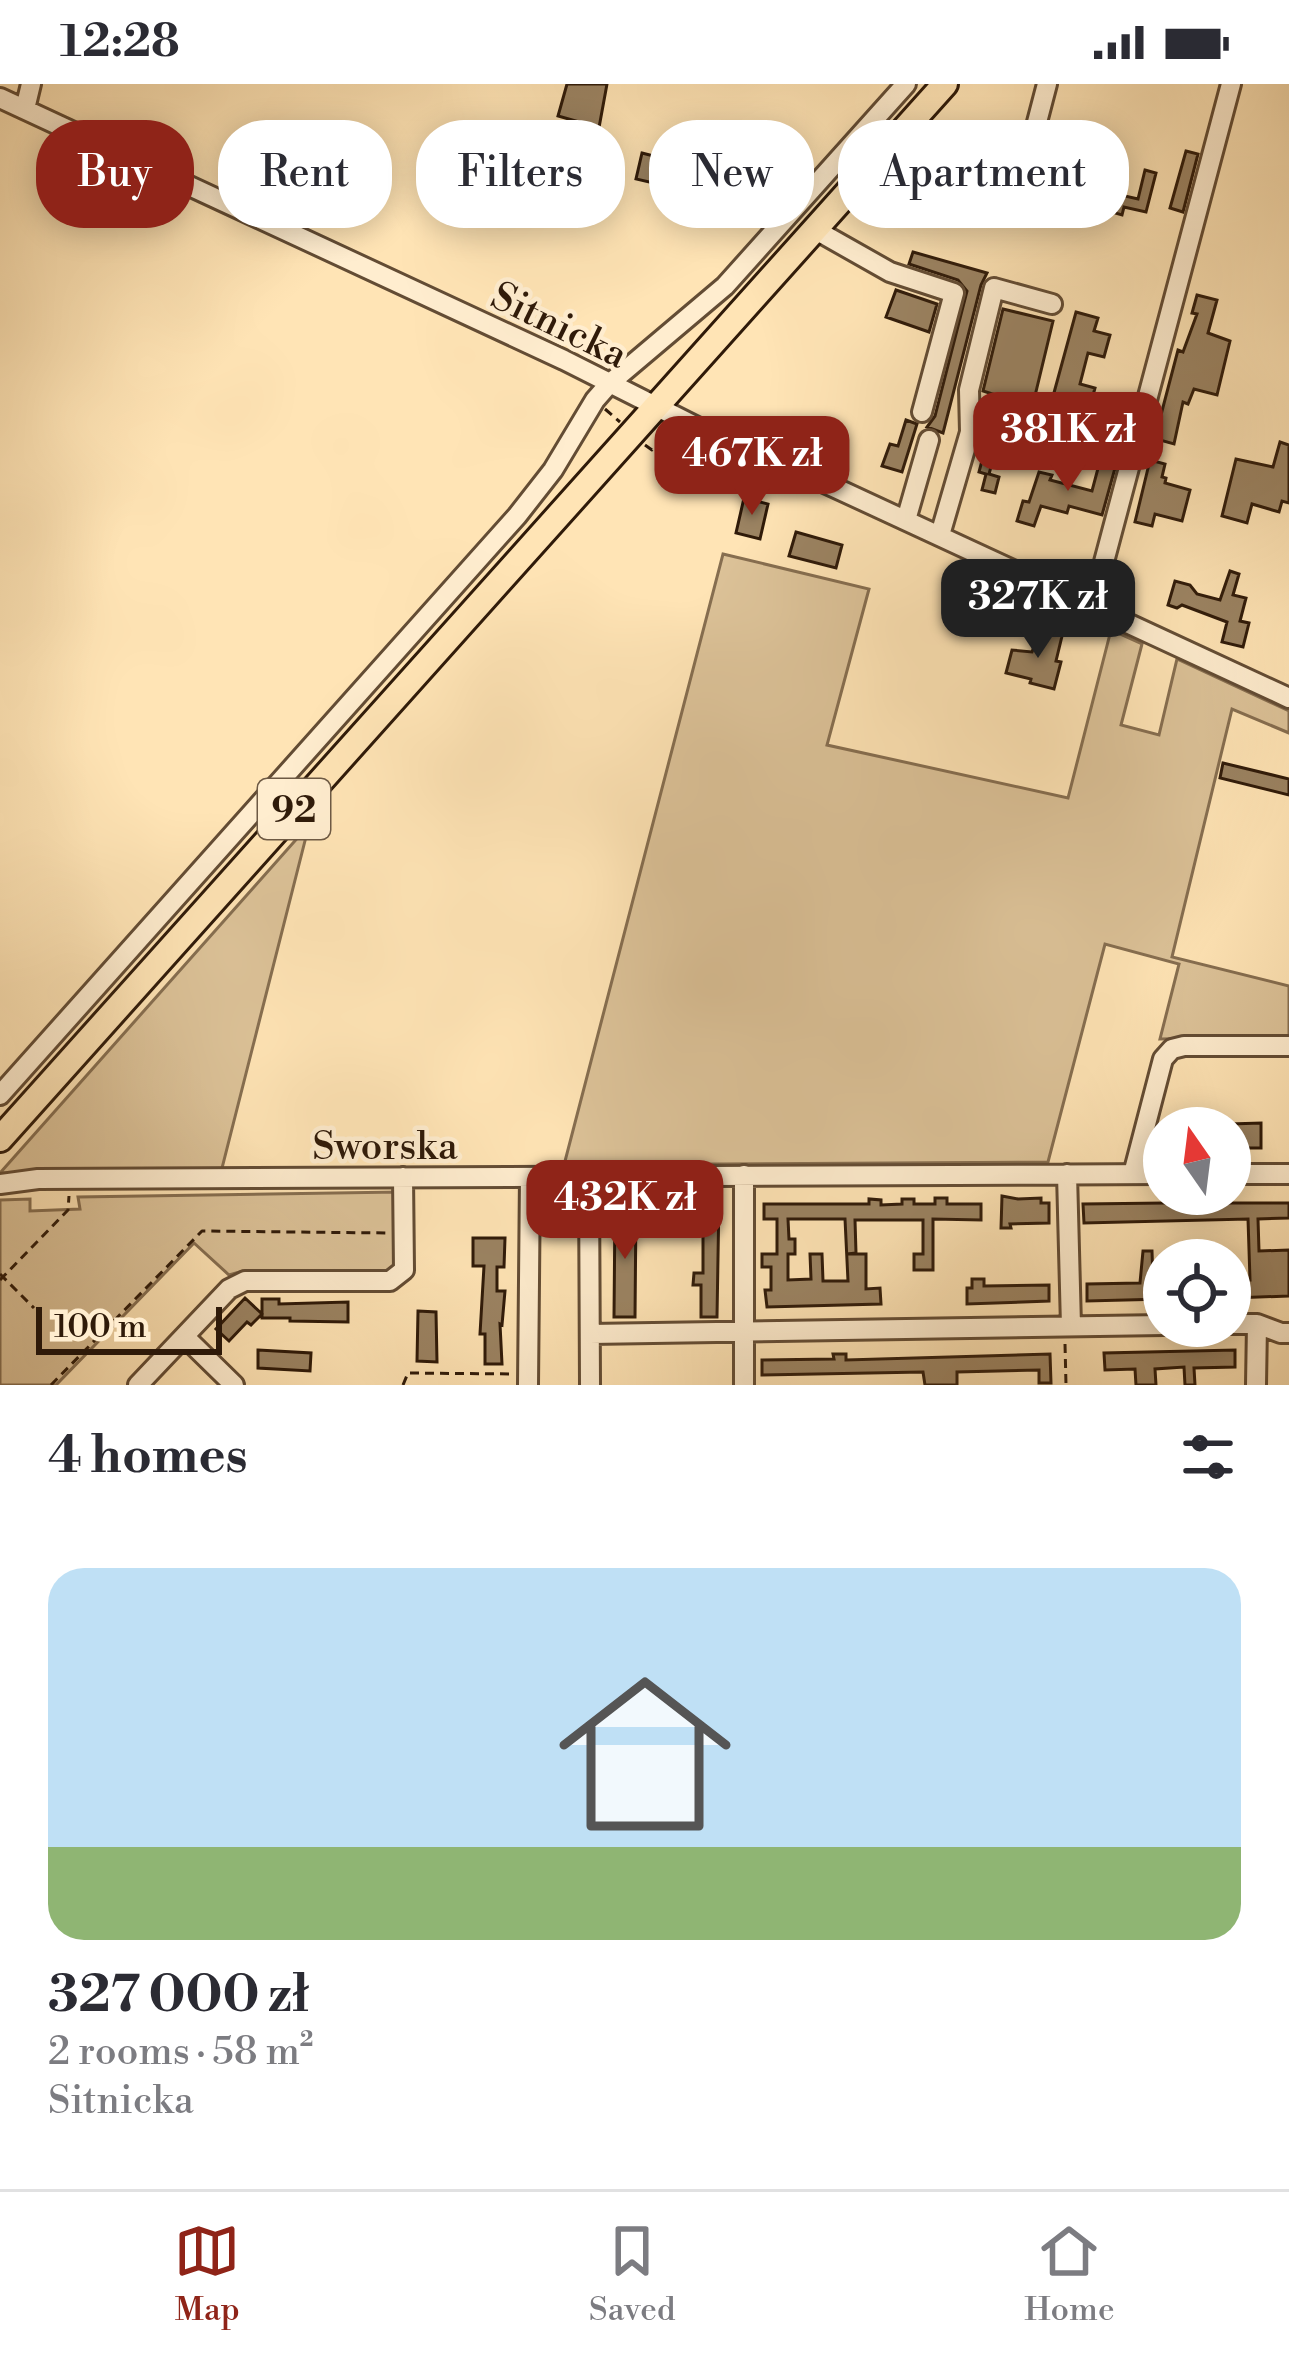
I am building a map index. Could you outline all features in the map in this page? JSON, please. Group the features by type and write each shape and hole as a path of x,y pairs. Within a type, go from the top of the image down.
{"main road":[{"name":"92","path":"0,1139 945,84"}],"street":[{"path":"25,109 31,84"},
{"path":"0,1095 517,516 554,470 609,384 725,286 906,84"},
{"path":"1037,120 1047,84"},
{"path":"1093,607 1231,84"},
{"name":"Sitnicka","path":"0,98 701,429 1289,698"},
{"path":"814,229 890,272 954,293 922,412"},
{"path":"940,536 970,432 968,390 994,288 1052,304"},
{"path":"906,520 929,440"},
{"path":"1133,1174 1163,1059 1172,1049 1289,1046"},
{"path":"1067,1174 1070,1326"},
{"name":"Sworska","path":"0,1184 38,1179 1143,1174"},
{"path":"1251,1174 1289,1174"},
{"path":"744,1175 744,1385"},
{"path":"528,1380 530,1177"},
{"path":"589,1177 590,1385"},
{"path":"139,1385 229,1289 245,1281 390,1281 404,1270 404,1178"},
{"path":"1251,1324 1289,1334"},
{"path":"1256,1385 1257,1324"},
{"path":"590,1334 1143,1325"},
{"path":"185,1337 234,1385"}],"path":[{"path":"596,400 623,425"},
{"path":"640,441 652,450 675,429"},
{"path":"34,1308 1,1277 68,1210 71,1179"},
{"path":"51,1385 202,1231 404,1233"},
{"path":"1066,1385 1065,1337 1070,1326"},
{"path":"404,1385 408,1373 528,1380"}],"shaded area":[{"path":"723,554 869,589 827,745 1068,798 1111,630 1142,644 1121,725 1159,735 1177,659 1289,711 1289,733 1232,709 1172,957 1289,986 1289,1037 1160,1039 1179,964 1105,944 1048,1162 564,1165"},
{"path":"309,825 221,1172 0,1173"},
{"path":"398,1192 398,1261 389,1272 243,1271 229,1275 194,1243 56,1385 0,1385 0,1200 30,1199 30,1211 80,1209 78,1197"}],"building":[{"path":"567,84 607,84 600,120 558,116"},
{"path":"1186,151 1198,154 1183,212 1170,208"},
{"path":"642,153 649,155 649,182 636,179"},
{"path":"1145,170 1156,173 1146,212 1129,208 1129,197 1138,199"},
{"path":"913,252 987,273 943,433 927,427 935,416 967,291 958,280 909,264"},
{"path":"896,290 937,304 929,332 886,317"},
{"path":"1197,295 1217,300 1208,333 1230,341 1217,395 1194,389 1188,404 1183,402 1174,444 1156,439 1157,430 1178,350 1183,352 1197,314 1192,313"},
{"path":"1003,309 1053,321 1033,404 1010,399 989,474 999,477 995,493 982,490 986,474 979,472 999,396 983,391"},
{"path":"1076,312 1098,318 1094,331 1110,335 1104,357 1088,353 1080,384 1095,388 1089,410 1074,406 1071,417 1049,411"},
{"path":"906,420 917,424 902,472 882,466 890,444 898,446"},
{"path":"1280,442 1289,445 1289,503 1282,501 1279,512 1252,504 1247,523 1222,516 1236,459 1273,467"},
{"path":"1101,457 1117,461 1102,515 1069,506 1067,513 1041,506 1034,526 1017,521 1039,472 1052,475 1050,480 1092,491"},
{"path":"1150,460 1165,464 1165,483 1190,490 1182,521 1155,514 1152,526 1135,522"},
{"path":"744,498 768,504 760,539 736,533"},
{"path":"796,532 842,545 836,568 789,556"},
{"path":"1230,571 1239,574 1233,595 1246,598 1240,621 1249,623 1243,647 1222,642 1227,622 1182,605 1168,605 1175,581 1220,600"},
{"path":"1040,630 1062,636 1054,689 1006,673 1012,650 1032,652"},
{"path":"1223,763 1289,779 1289,795 1220,778"},
{"path":"1251,1123 1261,1123 1261,1148 1251,1148"},
{"path":"1002,1196 1041,1198 1041,1203 1049,1203 1049,1223 1001,1228"},
{"path":"668,1198 680,1198 680,1216 703,1216 704,1198 719,1198 717,1317 701,1317 701,1285 693,1285 694,1273 703,1273 703,1232 660,1232 661,1221 668,1221"},
{"path":"935,1198 947,1198 947,1204 981,1204 981,1220 933,1219 933,1270 914,1270 914,1254 923,1254 923,1220 855,1220 856,1253 847,1254 866,1254 866,1289 880,1288 881,1304 767,1307 765,1290 771,1290 771,1267 762,1267 762,1254 777,1254 777,1219 764,1219 764,1204 869,1204 869,1199 881,1200 881,1205 914,1199 914,1204 935,1204","holes":["788,1219 845,1219 848,1281 823,1281 822,1254 810,1254 811,1279 788,1280 788,1254 795,1254"]},
{"path":"1251,1203 1289,1203 1289,1218 1258,1219 1259,1251 1289,1250 1289,1296 1251,1297 1248,1219 1084,1223 1083,1204 1143,1204 1143,1215 1251,1215"},
{"path":"615,1206 636,1206 635,1317 614,1317"},
{"path":"473,1238 505,1238 504,1267 497,1267 497,1291 505,1291 500,1324 502,1364 485,1364 485,1334 480,1334 484,1266 473,1266"},
{"path":"1143,1251 1143,1300 1087,1301 1087,1284 1140,1283"},
{"path":"972,1279 984,1279 984,1286 1049,1285 1049,1301 967,1304"},
{"path":"245,1298 262,1314 229,1341 216,1329"},
{"path":"262,1299 279,1299 279,1304 348,1302 348,1322 262,1318"},
{"path":"418,1311 436,1312 437,1362 417,1361"},
{"path":"258,1350 311,1353 310,1371 258,1368"},
{"path":"1235,1350 1235,1367 1194,1368 1195,1385 1185,1385 1184,1367 1155,1369 1156,1385 1136,1385 1135,1369 1105,1370 1104,1353"},
{"path":"833,1354 846,1354 846,1360 1050,1354 1051,1383 1039,1383 1039,1370 957,1372 957,1385 925,1385 923,1372 762,1375 762,1360 834,1359"}]}
